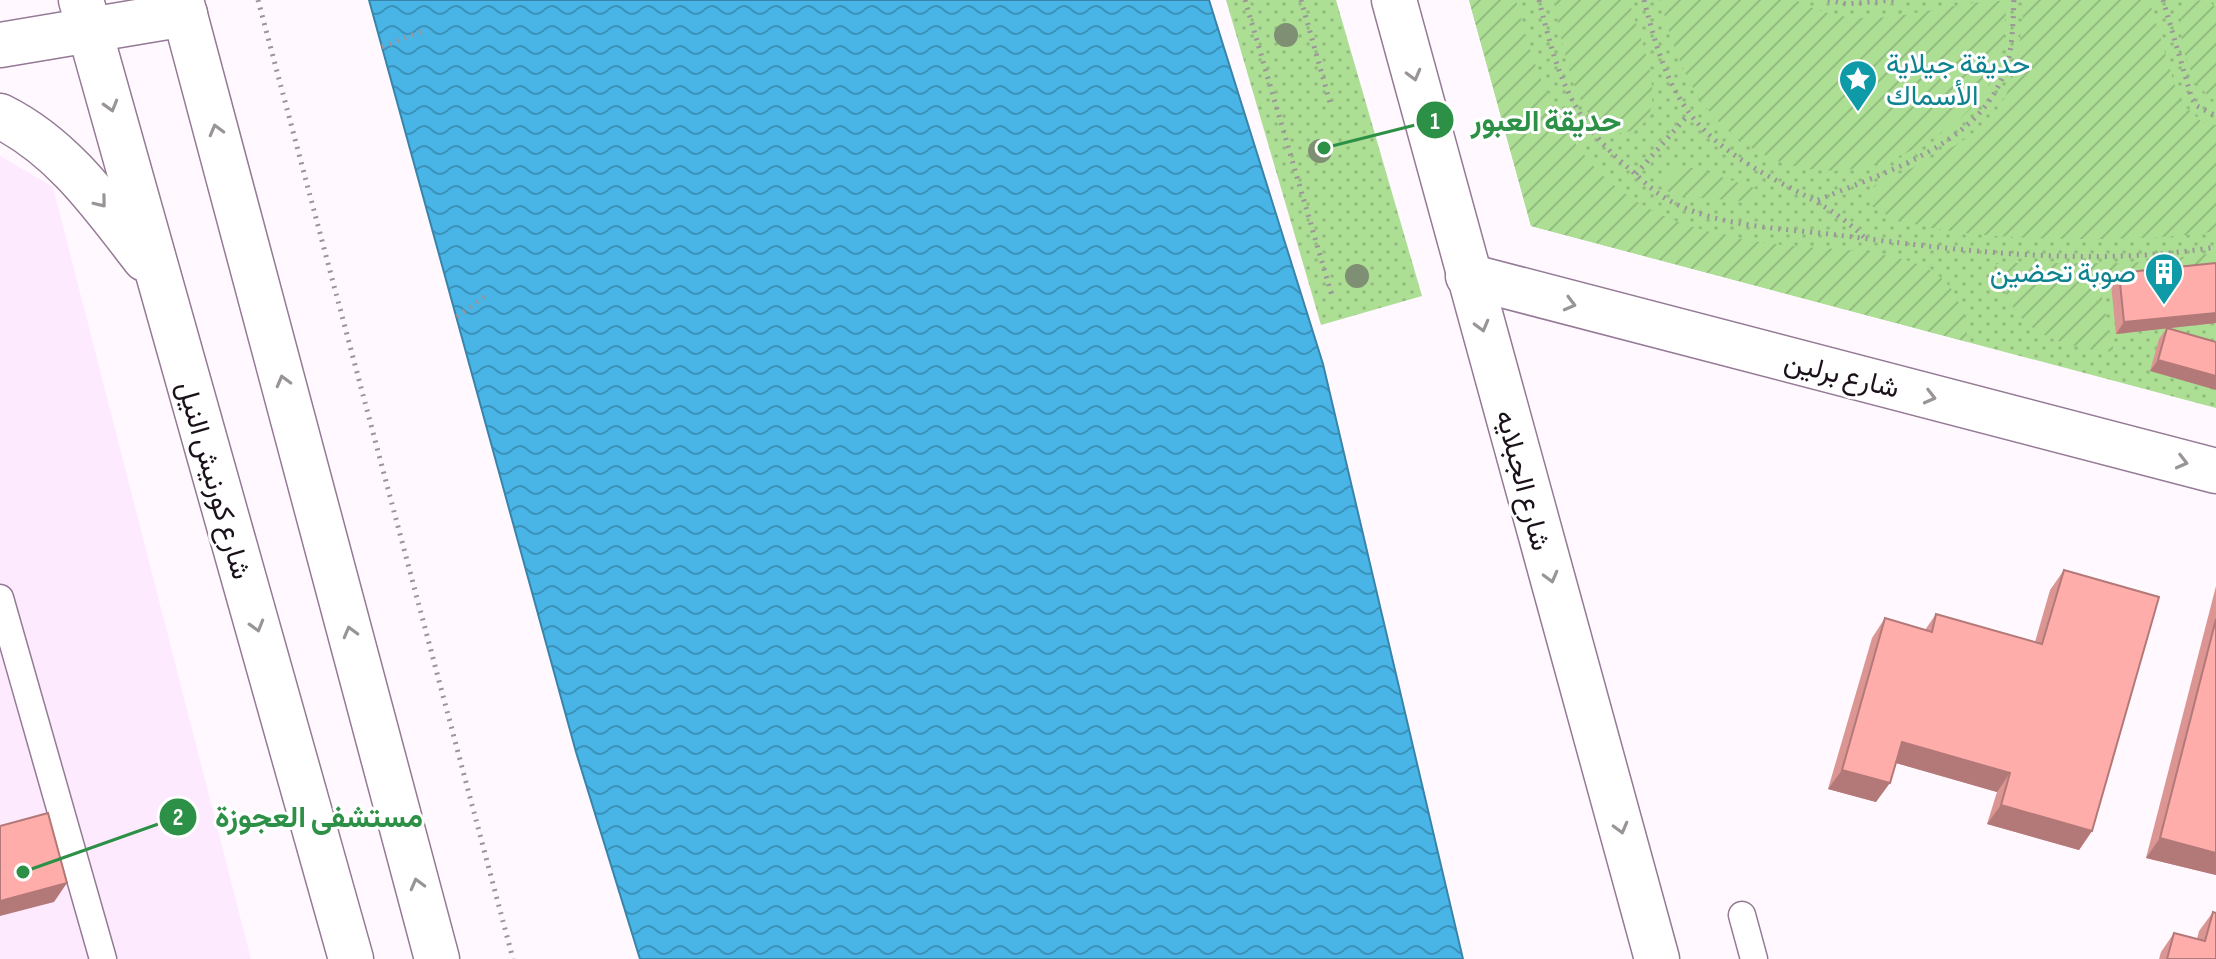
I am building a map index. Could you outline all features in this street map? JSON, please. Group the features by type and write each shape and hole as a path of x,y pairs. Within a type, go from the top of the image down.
{"main road":[{"name":"شارع الجبلايه","path":"1394,0 1657,959"},
{"path":"0,45 86,16 183,7 437,959"},
{"name":"شارع كورنيش النيل","path":"86,16 351,959"},
{"path":"0,116 60,157 97,197 158,277"},
{"name":"شارع برلين","path":"1468,276 2216,471"}],"lane":[{"path":"0,598 103,959"},
{"path":"1742,915 1754,959"}],"path":[{"path":"258,0 513,959"},
{"path":"1245,0 1332,296"},
{"path":"1301,0 1331,106"},
{"path":"1539,0 1569,100 1603,148 1666,199 1701,213 1778,228 1992,251 2095,255 2178,253 2216,247"},
{"path":"1644,0 1673,92 1707,136 1738,159 1817,200 1844,218 1865,239"},
{"path":"1828,0 1855,4 1894,0"},
{"path":"1817,200 1886,171 1949,139 1969,124 1992,96 2008,62 2014,0"},
{"path":"2163,0 2192,99 2197,106 2216,116"},
{"path":"382,47 425,30"},
{"path":"1635,174 1688,115"},
{"path":"457,317 488,294"}],"shaded area":[{"path":"0,156 53,187 251,959 0,959"}],"green space":[{"path":"1226,0 1336,0 1422,296 1321,325"},
{"name":"حديقة جيلاية الأسماك","path":"1469,0 2216,0 2216,408 1531,226"},
{"path":"1469,0 1516,0 1542,81 1567,131 1602,175 1624,193 1683,224 1727,236 1889,256 1926,268 1947,283 1957,298 1968,342 1531,226"},
{"path":"1554,0 1629,0 1652,89 1649,115 1637,128 1614,132 1598,124 1585,108 1567,63"},
{"path":"1660,0 1796,0 1823,12 1875,18 1979,2 2007,1 2001,49 1994,73 1983,94 1966,113 1933,138 1906,153 1878,164 1822,170 1794,166 1767,156 1741,141 1717,120 1688,78"},
{"path":"2025,0 2149,0 2180,102 2202,122 2216,125 2216,231 2091,239 1982,235 1933,228 1894,218 1870,204 1874,186 1947,150 1981,127 1994,113 2005,97 2014,74"},
{"path":"2196,0 2210,2 2216,8 2216,101 2207,95 2192,74 2183,48 2183,11"},
{"path":"1674,168 1693,168 1752,187 1761,192 1760,198 1738,201 1671,195 1663,185"},
{"path":"2216,253 2216,265 2108,279 2101,294 2114,352 2071,345 2037,330 2012,305 1996,263 2131,263"}],"water":[{"path":"369,0 1209,0 1323,364 1463,959 640,959 576,752"}],"building":[{"name":"صوبة تحضين","path":"2216,263 2216,313 2124,322 2119,273"},
{"path":"2167,328 2216,342 2216,376 2158,360"},
{"path":"2064,570 2159,597 2092,831 2001,805 2010,773 1902,742 1890,783 1842,770 1885,618 1932,632 1936,614 2042,644"},
{"path":"2216,619 2216,853 2160,838"},
{"path":"48,813 67,883 0,901 0,826"},
{"path":"2213,912 2216,913 2216,959 2167,959 2174,933 2205,941"}],"place":[{"name":"حديقة جيلاية الأسماك","path":"1858,113"},
{"name":"حديقة العبور","path":"1324,148"},
{"name":"صوبة تحضين","path":"2164,306"},
{"name":"مستشفى العجوزة","path":"23,872"}]}
